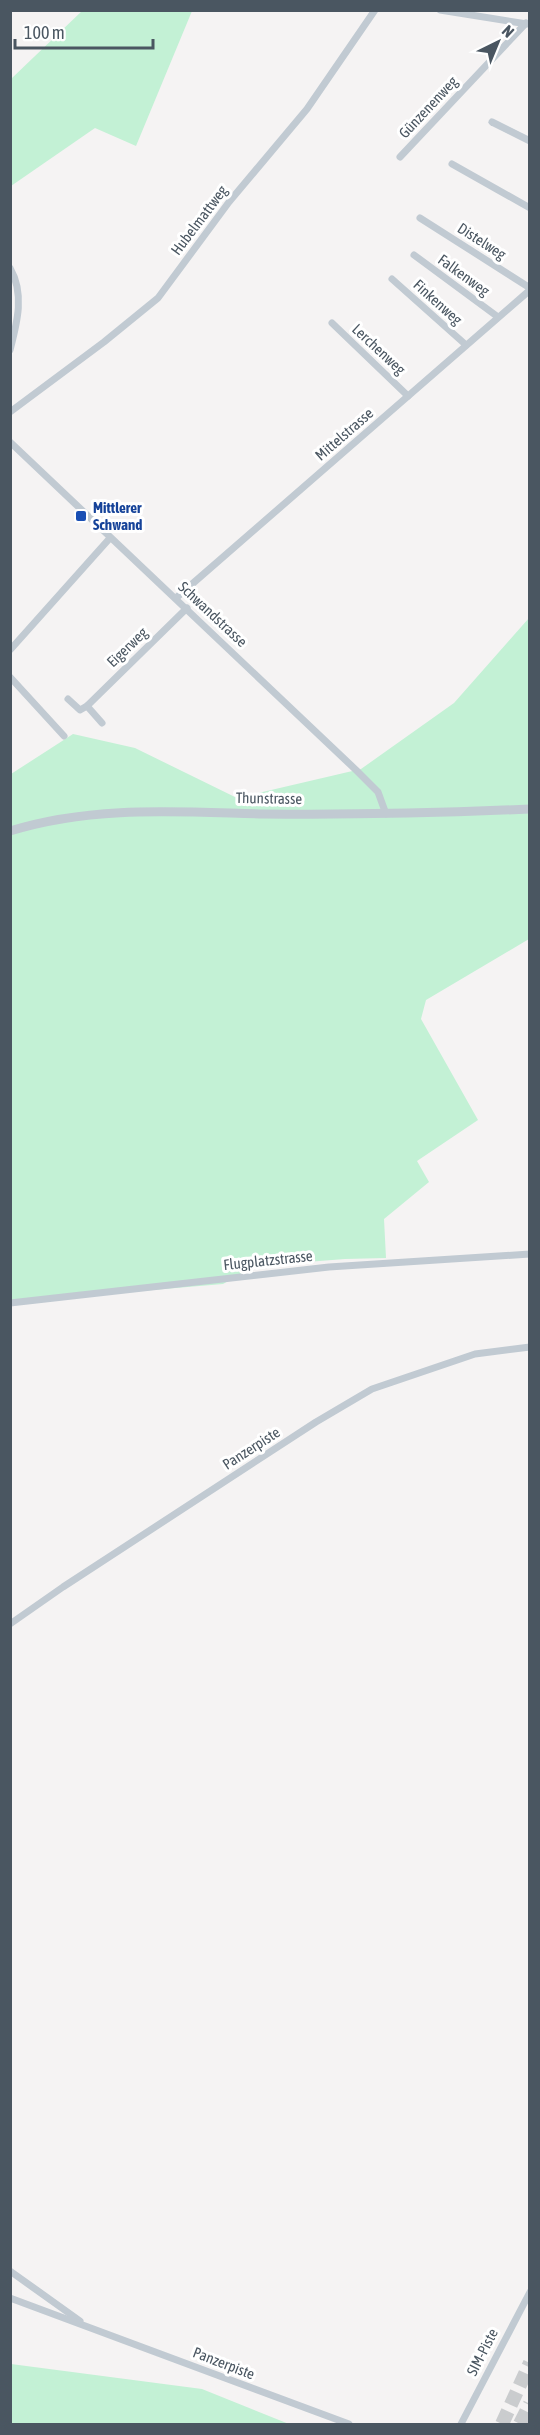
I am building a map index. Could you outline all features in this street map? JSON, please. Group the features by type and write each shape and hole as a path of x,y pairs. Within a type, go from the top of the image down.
{"street":[{"name":"Hubelmattweg","path":"10,412 104,342 158,298 229,202 307,109 375,10"},
{"path":"440,10 528,24"},
{"name":"Günzenenweg","path":"400,157 528,24"},
{"path":"492,122 530,141"},
{"path":"452,164 530,208"},
{"name":"Distelweg","path":"420,218 530,289"},
{"name":"Falkenweg","path":"414,255 498,317"},
{"path":"10,268 17,280 20,300 10,350"},
{"name":"Finkenweg","path":"392,279 466,345"},
{"name":"Mittelstrasse","path":"176,598 530,289"},
{"name":"Lerchenweg","path":"332,323 408,396"},
{"name":"Schwandstrasse","path":"10,442 373,787 382,799 386,814"},
{"path":"10,650 110,538"},
{"name":"Eigerweg","path":"87,705 187,608"},
{"path":"10,677 64,736"},
{"path":"68,699 80,710 87,705 102,723"},
{"name":"Thunstrasse","path":"10,831 79,816 141,811 386,814 530,809"},
{"name":"Flugplatzstrasse","path":"10,1303 329,1268 530,1254"},
{"name":"Panzerpiste","path":"10,1624 316,1422 372,1389 475,1354 530,1347"},
{"name":"Panzerpiste","path":"10,2271 89,2327"},
{"name":"SIM-Piste","path":"460,2424 530,2292"},
{"name":"Panzerpiste","path":"10,2298 349,2424"}],"green space":[{"path":"82,11 192,11 136,146 95,128 11,186 11,79"},
{"path":"529,618 529,939 426,1000 421,1019 478,1120 417,1161 429,1182 384,1219 386,1258 255,1266 223,1284 11,1302 11,774 73,734 135,748 237,798 361,769 454,703"},
{"path":"11,2364 202,2389 289,2424 11,2424"}],"tunnel":[{"path":"502,2424 530,2363"},
{"path":"520,2424 530,2404"}],"place":[{"name":"Mittlerer Schwand","path":"81,516"}]}
